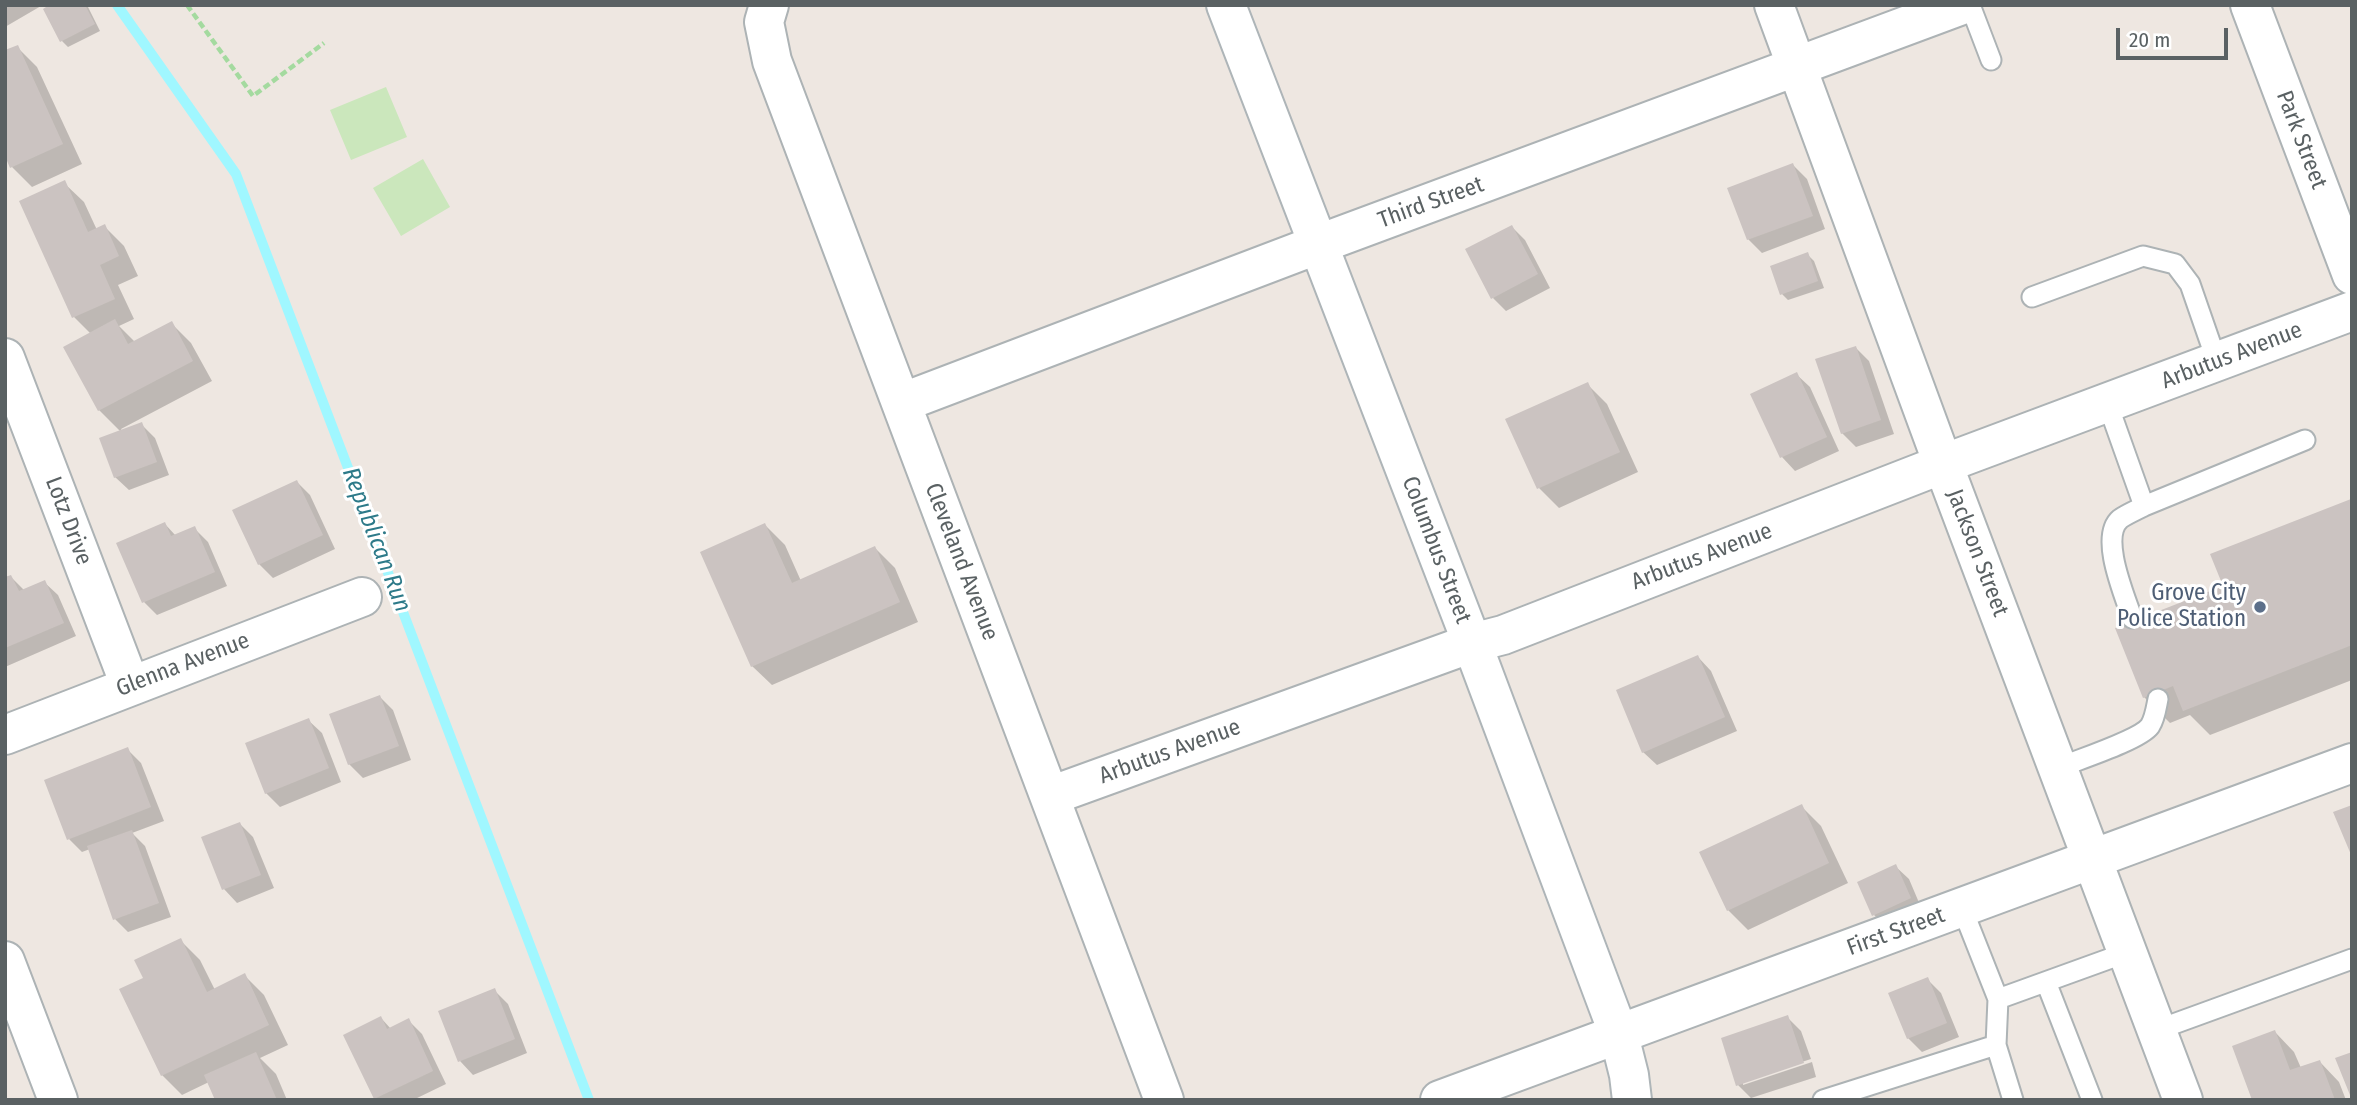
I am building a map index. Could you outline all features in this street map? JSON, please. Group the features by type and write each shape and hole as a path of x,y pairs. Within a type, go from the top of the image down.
{"street":[{"name":"Columbus Street","path":"1226,5 1472,643 1619,1035 1632,1100"},
{"name":"Jackson Street","path":"1774,5 1943,464 2183,1100"},
{"name":"Third Street","path":"901,402 1962,5"},
{"name":"Park Street","path":"2250,5 2352,275"},
{"name":"Cleveland Avenue","path":"766,14 772,61 1164,1100"},
{"name":"Arbutus Avenue","path":"1050,796 1472,643 1503,635 1943,464 2352,311"},
{"name":"Lotz Drive","path":"5,358 130,685"},
{"name":"Glenna Avenue","path":"5,734 362,597"},
{"name":"First Street","path":"1440,1100 2352,762"},
{"path":"5,961 58,1100"}],"lane":[{"path":"1970,5 1991,60"},
{"path":"2032,297 2143,256 2175,264 2190,284 2217,362"},
{"path":"2107,402 2144,506"},
{"path":"2132,618 2114,560 2111,535 2119,520 2144,506 2305,440"},
{"path":"2058,768 2132,738 2148,728 2155,715 2158,699"},
{"path":"1962,908 1998,999 1996,1045 2013,1100"},
{"path":"1998,999 2128,952"},
{"path":"2157,1030 2352,959"},
{"path":"2046,982 2092,1100"},
{"path":"1823,1100 1866,1093 1996,1045"}],"path":[{"path":"187,5 253,96 324,43"}],"green space":[{"path":"386,87 407,137 351,160 330,110"},
{"path":"423,159 450,207 401,236 373,188"}],"building":[{"path":"49,5 85,5 95,24 60,42 43,9"},
{"path":"18,45 63,144 10,168 5,156 5,50"},
{"path":"1793,163 1813,216 1747,240 1727,188"},
{"path":"65,180 88,232 105,224 119,256 100,265 115,299 72,318 19,201"},
{"path":"1512,225 1538,274 1491,299 1465,249"},
{"path":"1808,252 1818,281 1780,295 1770,266"},
{"path":"115,319 128,344 172,321 193,361 98,411 63,347"},
{"path":"1856,346 1881,420 1841,434 1815,359"},
{"path":"1797,372 1827,437 1780,458 1750,394"},
{"path":"1588,382 1620,452 1537,489 1505,419"},
{"path":"142,422 157,462 114,478 99,438"},
{"path":"297,480 323,535 258,565 232,510"},
{"name":"Grove City Police Station","path":"2351,499 2352,645 2183,711 2173,686 2143,698 2115,628 2223,586 2210,554"},
{"path":"165,522 171,536 195,526 215,572 142,603 116,543"},
{"path":"765,523 792,583 875,546 900,602 751,667 700,552"},
{"path":"11,575 19,591 45,580 64,623 5,648 5,577"},
{"path":"1698,655 1725,717 1642,753 1616,690"},
{"path":"380,695 399,746 348,765 329,714"},
{"path":"309,718 329,768 265,794 245,743"},
{"path":"128,747 151,807 67,840 44,780"},
{"path":"1802,804 1829,863 1727,911 1699,852"},
{"path":"2352,805 2352,857 2333,812"},
{"path":"240,822 261,875 222,890 201,837"},
{"path":"132,830 159,903 113,920 87,846"},
{"path":"1896,864 1911,898 1872,916 1857,882"},
{"path":"181,938 207,992 245,973 269,1025 161,1076 119,989 143,978 134,960"},
{"path":"1928,977 1947,1023 1907,1039 1888,993"},
{"path":"495,988 515,1039 458,1062 438,1011"},
{"path":"1788,1015 1804,1063 1736,1086 1721,1038"},
{"path":"381,1016 387,1029 409,1018 433,1071 374,1099 343,1035"},
{"path":"2275,1030 2290,1070 2320,1060 2335,1100 2252,1100 2232,1046"},
{"path":"256,1052 277,1100 215,1100 204,1075"},
{"path":"2352,1052 2352,1100 2335,1058"}],"waterway":[{"name":"Republican Run","path":"117,5 236,174 589,1100"}],"place":[{"name":"Grove City Police Station","path":"2260,607"}]}
